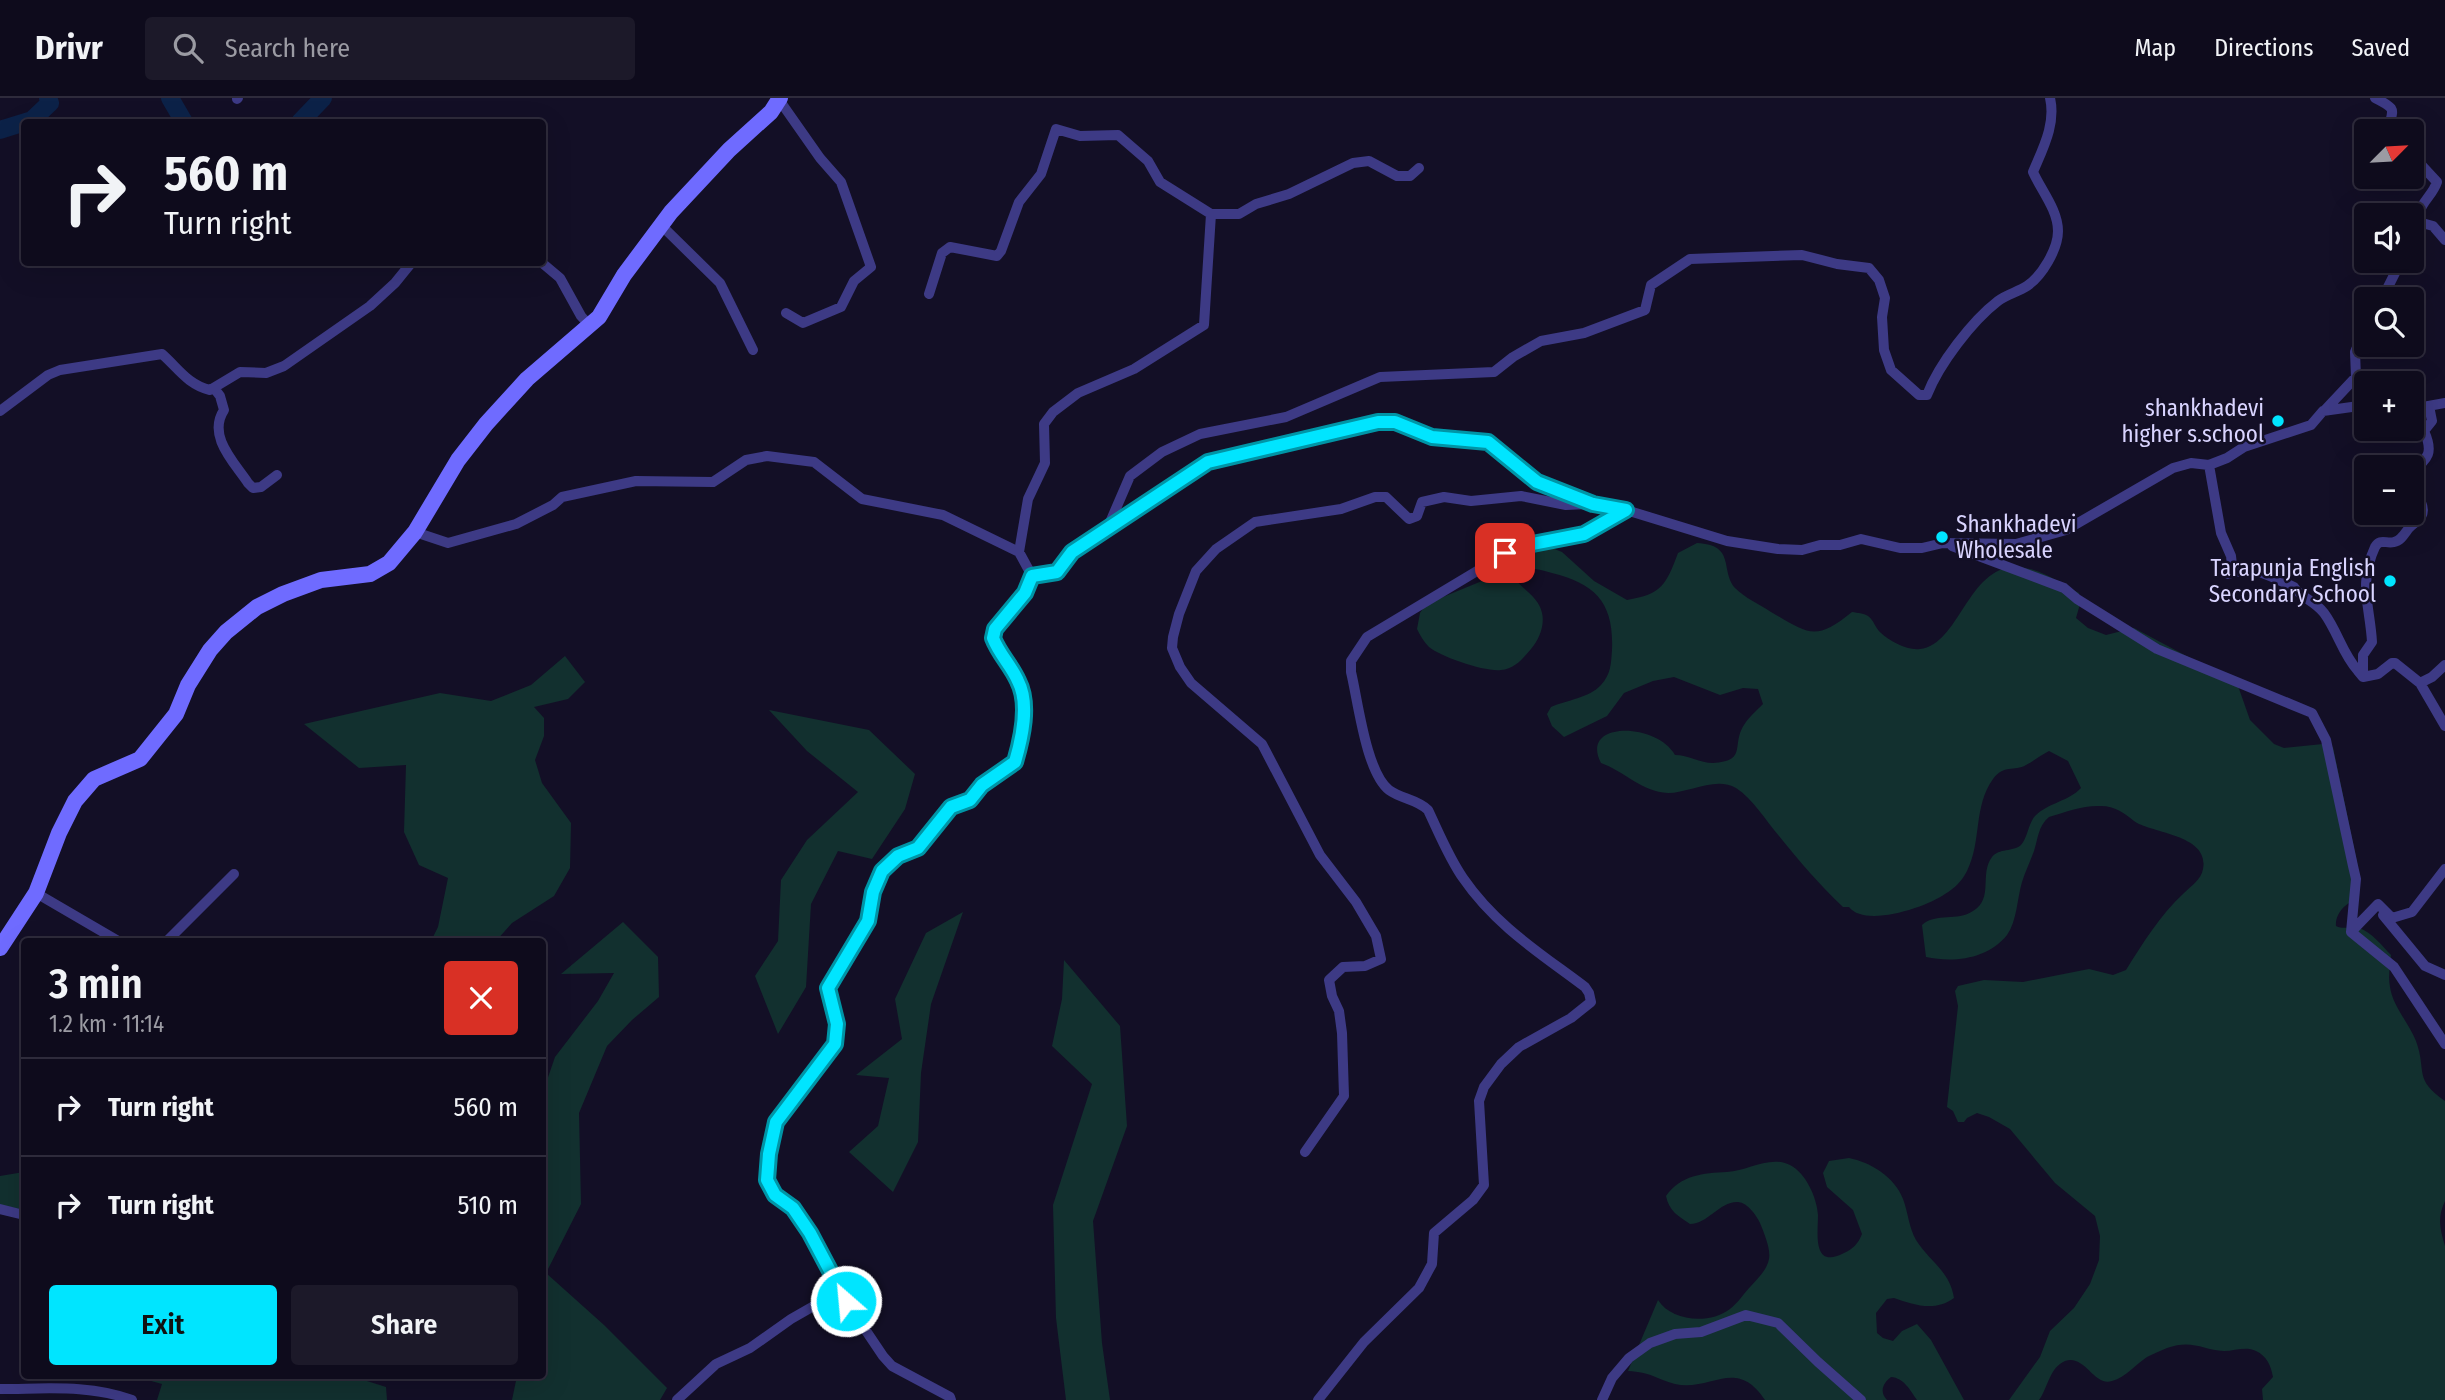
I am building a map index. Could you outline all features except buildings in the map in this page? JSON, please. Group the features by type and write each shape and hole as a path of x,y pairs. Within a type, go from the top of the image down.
{"street":[{"path":"1108,527 1130,476 1162,452 1199,434 1286,417 1329,401 1380,377 1494,372 1541,341 1584,333 1646,310 1651,285 1690,259 1802,256 1869,268 1879,279 1885,298 1882,317 1884,350 1891,370 1919,395 1927,395 1934,376 1964,337 1999,300 2028,286 2046,265 2055,246 2058,230 2050,204 2033,172 2049,132 2053,111 2050,98"},
{"path":"2375,98 2393,108 2392,119"},
{"path":"0,948 36,893 59,833 75,801 94,779 140,759 176,714 188,685 210,650 226,632 257,607 283,594 321,580 370,574 388,563 415,532 458,460 486,424 527,379 590,326 683,199 780,99 820,158 841,182 870,267 853,281 841,307 803,323 786,313"},
{"path":"929,294 942,253 950,247 996,256 1001,251 1019,202 1041,174 1056,129 1080,136 1118,135 1148,161 1160,182 1212,214 1239,214 1256,204 1289,194 1353,163 1369,161 1397,176 1405,177 1419,168"},
{"path":"2424,168 2437,182 2424,203"},
{"path":"1019,552 1028,499 1045,463 1044,424 1053,412 1078,393 1134,369 1204,325 1212,214"},
{"path":"2424,224 2432,226 2445,240"},
{"path":"662,226 720,283 753,350"},
{"path":"0,411 48,375 60,370 162,354 185,378 198,387 210,390 240,372 266,373 284,366 370,306 395,284 409,266"},
{"path":"546,266 559,278 581,316 590,326"},
{"path":"1032,576 1057,572 1072,552 1208,462 1378,422 1395,422 1432,437 1488,442 1537,482 1593,504 1626,510 1727,541 1802,550 1861,539 1900,548 1922,548 1943,543 2016,544 2066,530 2173,468 2191,463 2209,465 2244,447 2311,425 2356,377 2355,357"},
{"path":"215,388 224,410 218,428 222,443 248,483 253,488 261,487 277,475"},
{"path":"2424,407 2445,402"},
{"path":"2424,462 2430,451 2424,431 2432,421 2429,406"},
{"path":"2325,411 2354,407"},
{"path":"415,532 448,543 516,524 554,505 562,497 635,481 713,482 746,460 767,456 814,462 862,499 943,515 1019,552 1032,576"},
{"path":"2209,465 2221,533 2231,556 2232,565 2228,574 2245,570 2259,572 2294,587 2297,592 2310,598 2335,628 2344,654 2363,677 2378,674 2395,663 2420,683 2445,726"},
{"path":"1305,1152 1344,1097 1342,1033 1339,1011 1329,980 1343,967 1365,966 1381,959 1376,936 1356,902 1320,855 1262,744 1191,683 1180,667 1172,648 1173,637 1196,570 1216,549 1255,522 1341,509 1375,497 1386,497 1409,519 1417,516 1422,502 1444,497 1471,501 1521,496 1566,505 1593,504"},
{"path":"1318,1400 1364,1342 1419,1289 1432,1264 1434,1233 1473,1200 1484,1185 1479,1101 1484,1087 1501,1064 1519,1047 1586,1008 1591,1002 1590,993 1585,987 1522,942 1476,896 1457,870 1428,810 1421,804 1389,790 1377,776 1351,672 1351,661 1367,637 1517,547 1584,534 1626,510"},
{"path":"2358,671 2362,670 2363,655 2372,642 2365,584 2376,544 2400,539 2413,525"},
{"path":"1943,543 2064,588 2157,649 2312,713 2326,740 2356,879 2351,932"},
{"path":"951,1400 892,1366 872,1340 840,1291 810,1233 793,1208 775,1195 767,1180 769,1154 776,1122 835,1044 837,1024 828,988 868,921 873,892 882,871 898,856 918,848 951,807 970,800 982,785 1015,762 1023,722 1023,699 1019,681 999,652 993,638 995,629 1025,593 1032,576"},
{"path":"2420,683 2432,677 2445,665"},
{"path":"2378,904 2392,918 2412,912 2445,869"},
{"path":"170,938 234,874"},
{"path":"36,893 113,938"},
{"path":"2351,932 2378,904"},
{"path":"2378,904 2396,932 2425,966 2445,975"},
{"path":"2351,932 2394,967 2445,1044"},
{"path":"0,1209 21,1214"},
{"path":"677,1400 716,1364 750,1348 791,1319 840,1291"},
{"path":"1602,1400 1612,1378 1629,1358 1650,1343 1675,1334 1700,1332 1746,1315 1778,1323 1861,1400"},
{"path":"0,1389 77,1388 112,1393 132,1400"}],"green space":[{"path":"1697,543 1717,548 1722,553 1731,581 1739,592 1794,626 1812,632 1820,631 1852,612 1860,613 1870,618 1889,639 1915,649 1935,643 1947,632 1968,601 1993,574 2010,567 2030,569 2079,593 2080,604 2076,618 2088,628 2106,635 2134,628 2237,683 2250,720 2274,744 2284,748 2323,744 2333,747 2358,867 2349,903 2339,913 2336,926 2364,930 2391,955 2389,979 2392,994 2416,1041 2425,1080 2445,1101 2445,1201 2440,1224 2445,1246 2445,1400 2263,1400 2262,1389 2273,1377 2268,1362 2260,1353 2248,1349 2224,1351 2184,1345 2167,1348 2147,1357 2126,1374 2106,1382 2078,1362 2065,1361 2055,1368 2039,1400 2009,1400 2040,1357 2050,1331 2074,1308 2090,1284 2099,1260 2100,1236 2095,1216 2055,1183 2010,1129 1977,1113 1964,1122 1958,1122 1953,1111 1947,1107 1958,1006 1955,991 1958,986 1984,980 2023,982 2089,969 2113,975 2126,970 2160,920 2200,876 2203,857 2197,848 2177,836 2142,825 2111,807 2075,809 2049,817 2039,833 2022,882 2013,923 2007,935 1990,949 1970,957 1926,957 1922,925 1934,919 1967,914 1979,906 1985,893 1986,871 1992,857 1998,852 2021,845 2035,816 2081,788 2068,761 2049,751 2022,767 1997,774 1983,801 1972,860 1958,884 1936,899 1911,909 1882,916 1868,916 1843,907 1802,864 1754,804 1736,788 1711,784 1676,792 1659,792 1601,763 1597,749 1601,739 1610,733 1623,731 1652,736 1665,744 1675,755 1708,763 1731,759 1737,751 1744,725 1763,704 1758,689 1743,688 1720,695 1674,677 1653,681 1624,693 1607,716 1564,737 1552,726 1547,714 1551,707 1596,689 1607,677 1611,664 1610,620 1599,598 1591,590 1552,573 1520,569 1516,580 1538,603 1543,622 1534,645 1518,662 1506,669 1485,669 1443,655 1429,647 1417,629 1420,613 1426,604 1499,574 1542,544 1562,552 1594,581 1627,600 1655,591 1666,580 1678,553"},
{"path":"565,656 585,682 568,699 534,707 544,718 544,736 535,760 542,783 571,823 570,868 554,896 512,923 499,938 432,938 438,927 448,878 419,865 404,832 406,765 359,768 304,724 440,693 491,701 531,685"},
{"path":"769,710 869,730 915,774 905,809 872,859 838,851 811,904 806,987 778,1034 755,976 778,941 781,880 807,840 858,792 807,751"},
{"path":"963,912 931,1004 921,1073 918,1142 893,1192 849,1152 878,1126 889,1078 856,1075 902,1039 895,999 926,933"},
{"path":"623,922 658,957 659,997 607,1046 579,1113 581,1204 546,1273 546,1083 555,1057 598,1001 614,973 561,974"},
{"path":"1064,960 1120,1026 1127,1126 1093,1221 1102,1343 1110,1400 1066,1400 1056,1318 1053,1205 1092,1084 1052,1046 1062,999"},
{"path":"1849,1158 1873,1167 1894,1184 1903,1199 1916,1240 1944,1273 1954,1298 1932,1306 1887,1299 1876,1313 1877,1333 1893,1341 1902,1331 1917,1324 1931,1340 1964,1400 1917,1400 1903,1382 1891,1377 1883,1388 1887,1400 1765,1400 1744,1380 1723,1378 1700,1384 1675,1384 1648,1374 1628,1371 1658,1300 1672,1313 1681,1316 1701,1319 1721,1314 1733,1307 1759,1277 1769,1259 1768,1246 1760,1223 1745,1205 1738,1202 1725,1205 1703,1220 1690,1224 1669,1206 1666,1196 1672,1189 1686,1179 1701,1174 1735,1171 1774,1162 1790,1165 1806,1180 1813,1194 1818,1215 1819,1247 1826,1257 1834,1257 1853,1248 1862,1234 1853,1210 1827,1187 1823,1173 1829,1161"},
{"path":"21,1172 21,1209 0,1205 0,1176"},
{"path":"546,1273 604,1325 667,1388 660,1400 512,1400 516,1379 546,1379"},
{"path":"144,1379 361,1379 386,1387 387,1400 157,1400 162,1384"}],"waterway":[{"path":"33,119 50,103 48,98"},
{"path":"170,98 182,119"},
{"path":"303,119 323,98"},
{"path":"0,130 21,123"}],"place":[{"name":"shankhadevi higher s.school","path":"2278,421"},
{"name":"Shankhadevi Wholesale","path":"1942,537"},
{"name":"Tarapunja English Secondary School","path":"2390,581"}],"route":[{"path":"846,1301 810,1233 793,1208 775,1195 767,1180 776,1122 835,1044 837,1024 828,988 868,921 873,892 882,871 898,856 918,848 951,807 970,800 982,785 1015,762 1023,722 1023,699 1019,681 999,652 993,638 995,629 1025,593 1032,576 1057,572 1072,552 1208,462 1378,422 1395,422 1432,437 1488,442 1537,482 1593,504 1626,510 1584,534 1517,547 1505,553"}]}
